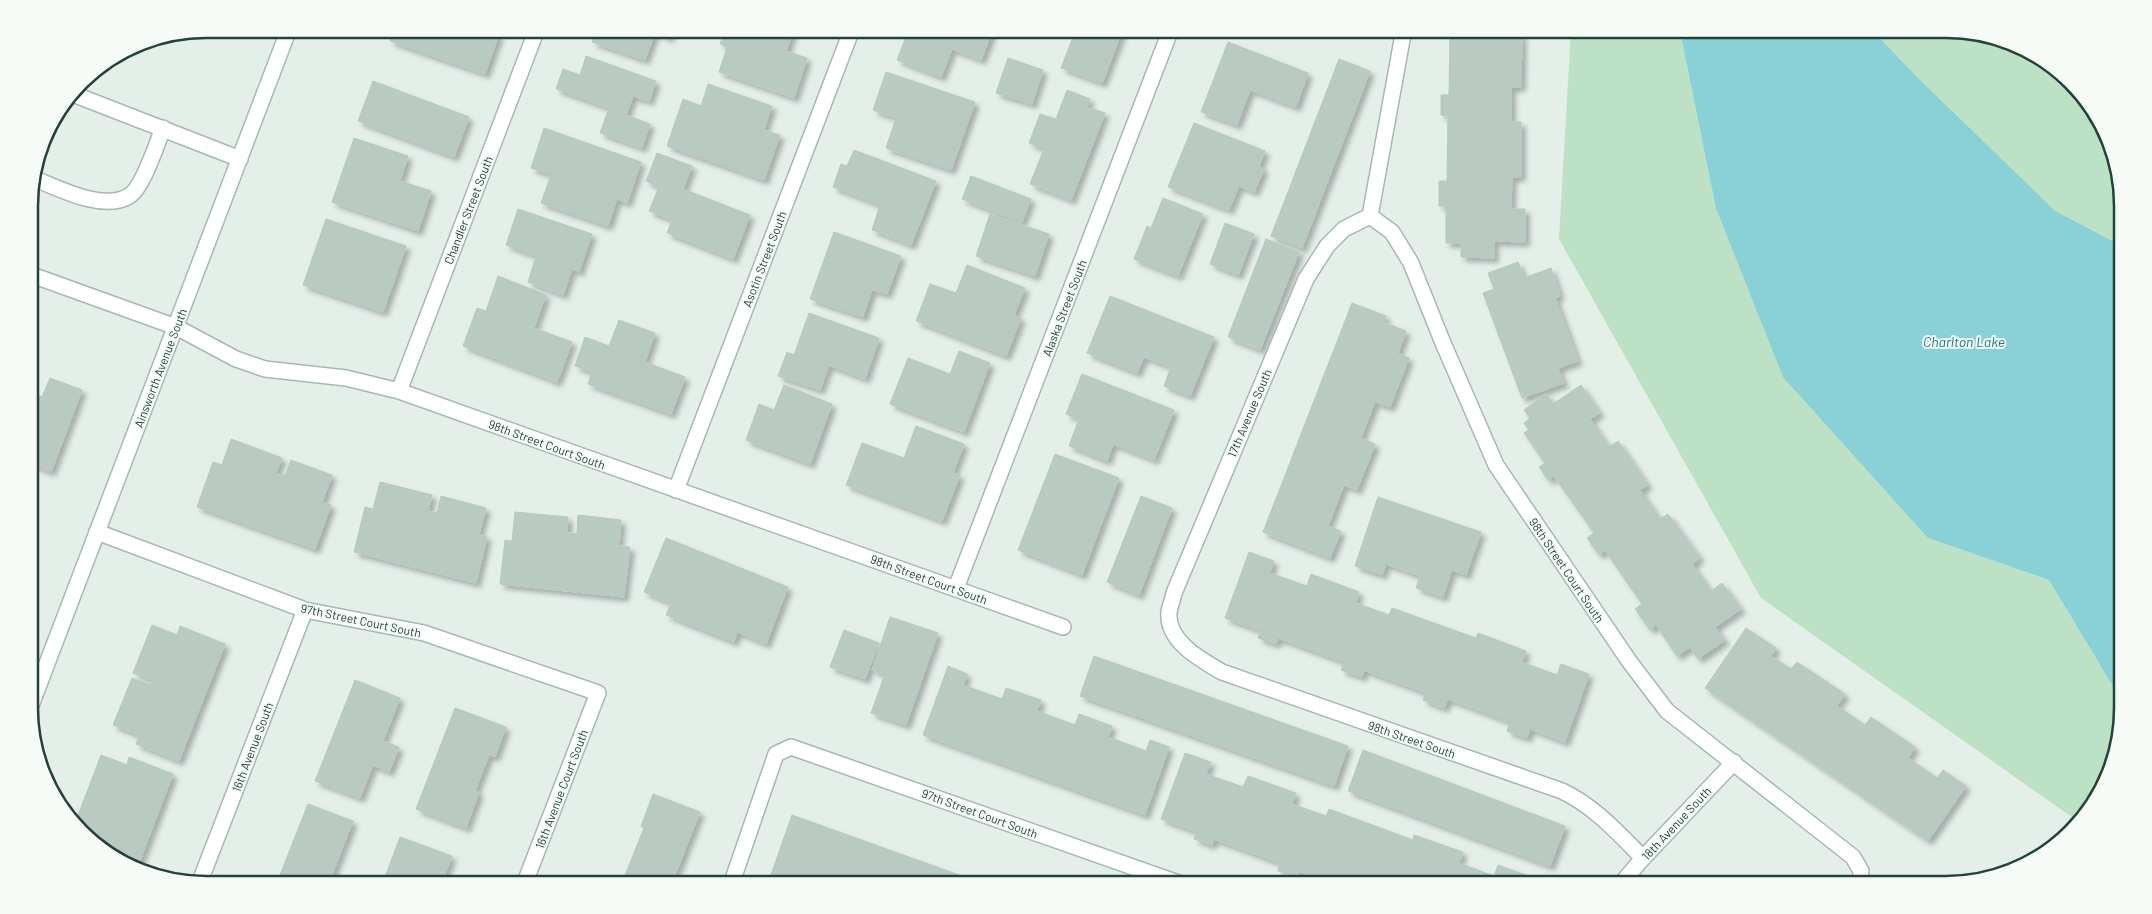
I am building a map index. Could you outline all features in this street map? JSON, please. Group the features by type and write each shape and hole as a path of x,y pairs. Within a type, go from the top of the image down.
{"street":[{"name":"Ainsworth Avenue South","path":"38,687 287,38"},
{"name":"Chandler Street South","path":"399,391 534,38"},
{"name":"Asotin Street South","path":"676,490 849,38"},
{"name":"Alaska Street South","path":"956,588 1168,38"},
{"path":"1370,216 1402,38"},
{"path":"78,96 240,159"},
{"path":"39,180 85,198 112,201 130,196 143,179 163,128"},
{"name":"98th Street Court South","path":"1370,216 1392,232 1411,263 1443,343 1496,465 1628,661 1667,711 1853,856 1861,871 1861,876"},
{"name":"17th Avenue South","path":"1174,633 1168,614 1174,593 1306,279 1327,246 1344,229 1370,216"},
{"name":"98th Street Court South","path":"38,277 176,327 236,359 265,369 346,378 399,391 1063,627"},
{"name":"97th Street Court South","path":"97,532 305,610 424,633 598,693"},
{"name":"16th Avenue South","path":"202,876 305,610"},
{"name":"98th Street South","path":"1174,633 1187,648 1203,661 1222,672 1571,795 1603,818 1643,858"},
{"name":"16th Avenue Court South","path":"527,876 598,693"},
{"name":"97th Street Court South","path":"733,876 776,754 791,747 1159,876"},
{"name":"18th Avenue South","path":"1628,876 1734,762"}],"green space":[{"path":"1570,38 1683,38 1682,40 1928,538 2049,580 2114,688 2113,731 2109,752 2102,773 2092,793 2073,818 1761,598 1559,239"},
{"path":"1880,38 1958,38 1990,43 2011,50 2049,72 2080,103 2102,141 2113,183 2114,242 2055,212"}],"water":[{"name":"Charlton Lake","path":"1683,38 1880,38 1919,79 2055,211 2114,242 2114,688 2049,580 1928,538 1783,377 1716,208"}],"building":[{"path":"391,38 498,38 485,74 390,41"},
{"path":"594,38 653,38 645,60 592,42"},
{"path":"722,38 791,38 786,51 807,58 794,98 719,72 727,47 720,44"},
{"path":"905,38 990,38 981,60 952,49 941,77 897,60"},
{"path":"1073,38 1120,38 1102,83 1061,68"},
{"path":"1450,38 1522,38 1521,87 1511,87 1511,122 1521,122 1521,177 1512,177 1511,209 1525,209 1525,242 1494,241 1494,258 1461,257 1461,243 1446,243 1446,206 1439,206 1439,181 1447,181 1448,116 1441,115 1441,95 1449,95"},
{"path":"1228,42 1308,73 1296,107 1250,90 1237,125 1201,112"},
{"path":"586,56 656,81 649,101 633,96 626,115 650,124 642,148 600,133 609,108 556,89 563,69 580,75"},
{"path":"1008,58 1043,70 1032,104 996,93"},
{"path":"1339,59 1370,71 1302,248 1271,236"},
{"path":"886,72 975,102 951,170 886,148 896,118 873,110"},
{"path":"373,81 469,117 454,157 358,121"},
{"path":"708,84 772,106 764,130 780,135 764,180 667,146 683,99 701,106"},
{"path":"1067,90 1090,99 1087,107 1105,113 1071,200 1030,184 1044,149 1029,143 1040,114 1056,119"},
{"path":"1194,123 1265,151 1259,166 1264,169 1254,192 1239,186 1229,210 1168,187"},
{"path":"544,128 641,162 627,203 617,199 608,226 541,203 551,175 531,168"},
{"path":"354,138 408,156 400,181 431,191 418,231 332,202"},
{"path":"854,150 936,181 911,245 872,230 880,205 833,187 841,164 847,166"},
{"path":"657,153 692,166 683,189 750,215 733,259 667,233 672,220 649,211 659,187 646,181"},
{"path":"971,176 1031,199 1022,222 962,199"},
{"path":"1163,198 1203,214 1178,276 1134,259 1147,226 1151,228"},
{"path":"518,209 592,234 579,272 572,269 563,295 528,282 536,256 506,245"},
{"path":"990,214 1049,234 1035,276 976,256"},
{"path":"326,219 406,246 383,312 303,285"},
{"path":"1225,223 1254,234 1238,275 1210,264"},
{"path":"834,232 901,256 887,294 872,290 863,317 810,299"},
{"path":"1266,239 1299,252 1260,350 1228,337"},
{"path":"1518,262 1524,278 1551,268 1560,296 1555,298 1578,361 1558,368 1564,383 1522,398 1483,293 1494,289 1488,273"},
{"path":"967,265 1025,288 1014,315 1021,318 1006,356 916,321 930,284 956,293"},
{"path":"498,276 546,295 534,328 572,342 557,382 463,346 477,308 486,311"},
{"path":"1110,296 1214,337 1190,396 1164,386 1171,367 1144,357 1137,373 1087,353"},
{"path":"1352,303 1386,316 1383,322 1406,331 1398,353 1409,358 1390,407 1375,402 1361,438 1375,444 1357,490 1344,485 1328,526 1341,531 1330,558 1263,532"},
{"path":"809,313 879,338 865,379 829,365 820,390 778,376 787,352 794,355"},
{"path":"619,320 655,333 645,362 685,377 671,414 588,384 592,372 575,366 585,337 609,346"},
{"path":"959,351 990,363 964,432 890,404 908,358 950,374"},
{"path":"1082,374 1174,410 1154,460 1113,444 1107,461 1069,446 1079,419 1066,414"},
{"path":"50,378 82,390 51,472 38,467 38,395 42,397"},
{"path":"784,385 832,404 810,464 746,440 759,404 774,410"},
{"path":"1581,385 1600,413 1590,419 1609,447 1618,441 1648,485 1640,490 1660,519 1668,514 1700,558 1692,564 1711,591 1722,583 1741,609 1715,627 1725,640 1698,659 1690,647 1677,656 1656,625 1650,630 1635,609 1642,604 1605,550 1599,555 1587,538 1594,533 1554,476 1549,481 1539,467 1545,463 1524,433 1529,430 1524,423 1530,418 1524,410 1546,394 1553,404"},
{"path":"916,426 964,444 953,473 960,475 942,521 846,485 862,443 904,458"},
{"path":"231,439 282,458 276,473 285,476 291,460 332,475 322,502 331,505 315,549 197,507 213,462 222,465"},
{"path":"1055,454 1119,478 1082,575 1018,550"},
{"path":"380,482 432,495 428,511 437,513 441,496 486,508 479,534 487,537 476,583 354,552 365,507 373,509"},
{"path":"1141,496 1172,508 1139,595 1107,582"},
{"path":"1378,497 1481,532 1466,575 1452,570 1443,597 1416,588 1420,576 1386,564 1382,575 1355,566"},
{"path":"515,512 568,517 567,533 577,534 578,515 621,520 619,546 630,547 624,597 500,584 505,540 512,541"},
{"path":"666,538 788,587 766,644 737,632 734,642 666,615 671,603 644,592"},
{"path":"1249,552 1274,561 1270,573 1307,586 1311,574 1359,592 1356,603 1389,615 1392,608 1476,638 1478,633 1526,651 1522,662 1557,675 1561,664 1589,674 1565,742 1530,729 1527,738 1507,731 1510,722 1448,699 1444,708 1423,700 1426,693 1364,670 1362,677 1341,670 1344,662 1278,638 1276,644 1258,638 1261,631 1225,618"},
{"path":"890,617 938,633 906,725 871,713 885,674 872,670"},
{"path":"152,625 177,635 180,626 225,644 179,761 136,744 139,735 113,725 132,678 150,685 152,680 133,673"},
{"path":"1746,628 1776,648 1771,656 1791,669 1797,662 1845,694 1837,706 1865,725 1871,717 1915,747 1908,758 1937,778 1943,770 1966,786 1928,841 1705,688"},
{"path":"844,630 879,643 865,679 830,667"},
{"path":"1094,656 1348,746 1334,786 1080,696"},
{"path":"948,666 967,674 963,685 1002,699 1006,688 1041,700 1037,711 1075,725 1079,714 1112,726 1108,737 1146,751 1150,740 1169,747 1145,815 923,735"},
{"path":"355,680 400,698 383,741 399,747 389,772 373,765 360,798 315,781"},
{"path":"455,708 506,727 495,757 489,755 475,791 479,792 466,828 416,809"},
{"path":"1363,750 1565,826 1550,866 1348,791"},
{"path":"1185,753 1211,762 1206,774 1243,787 1248,776 1296,793 1292,804 1326,816 1329,809 1413,840 1414,835 1463,852 1459,863 1494,876 1312,876 1300,872 1299,876 1292,876 1278,871 1280,863 1214,839 1212,845 1194,839 1197,832 1161,819"},
{"path":"101,755 127,765 129,757 173,774 139,863 103,842 77,817"},
{"path":"653,794 700,812 675,876 625,876 644,828 641,826"},
{"path":"308,804 353,821 332,876 280,876"},
{"path":"792,815 962,876 770,876"},
{"path":"400,837 452,856 444,876 385,876"},
{"path":"1498,865 1526,876 1494,876"}]}
